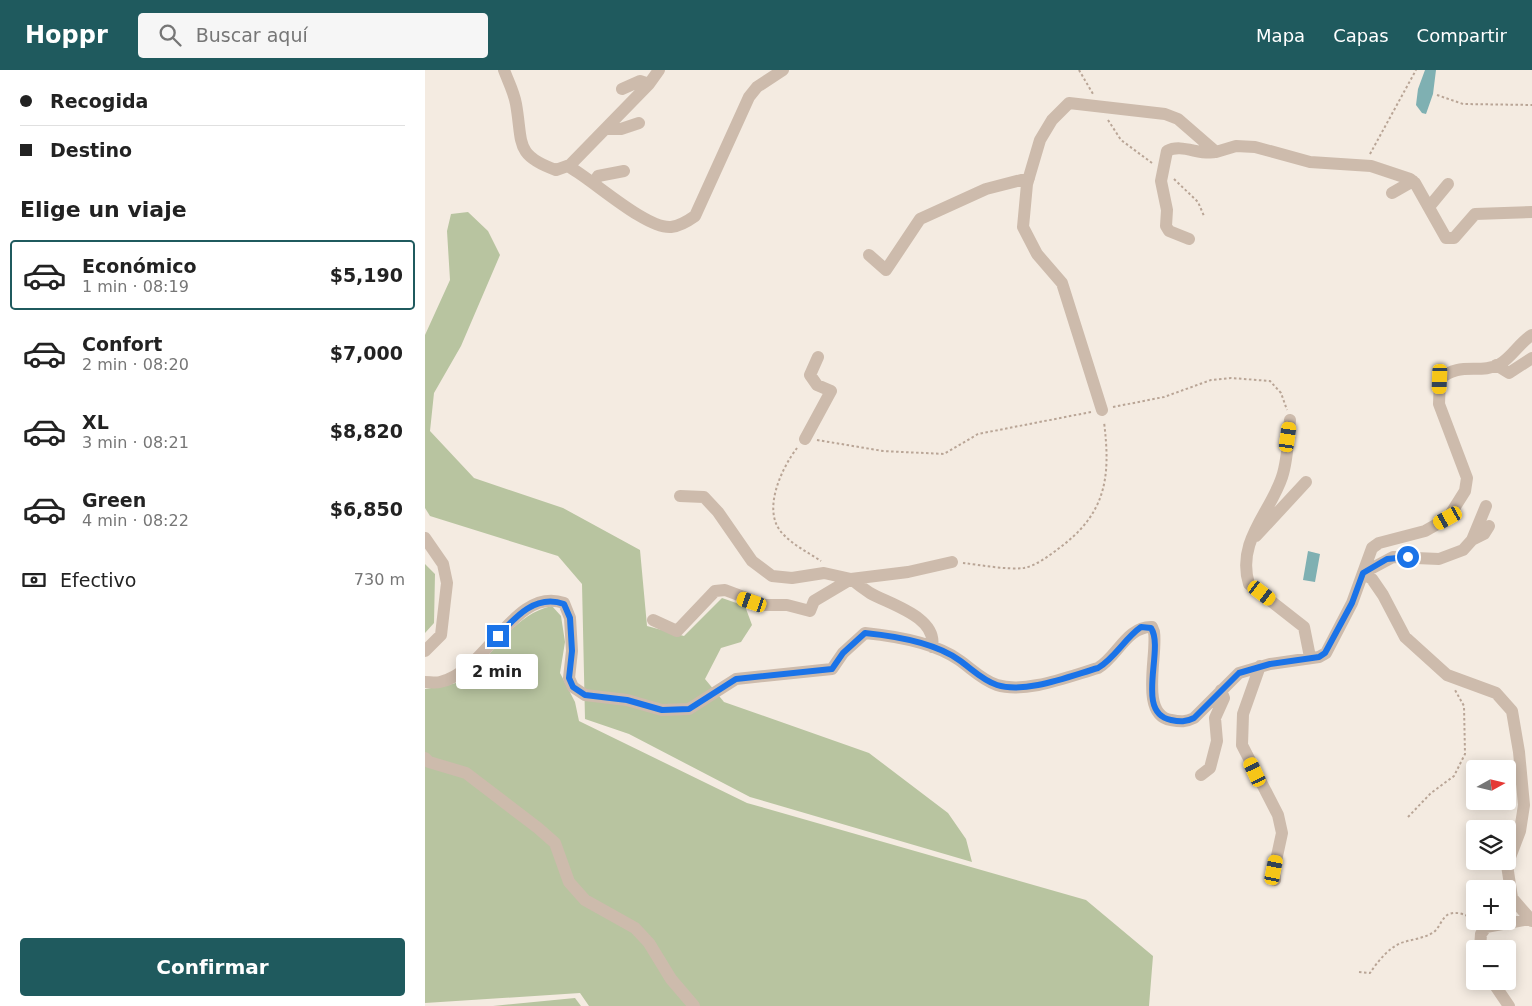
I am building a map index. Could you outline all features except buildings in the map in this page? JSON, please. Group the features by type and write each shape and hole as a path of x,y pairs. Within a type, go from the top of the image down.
{"street":[{"path":"504,70 515,101 524,151 535,163 557,170 570,164 606,129 649,84 659,70"},
{"path":"570,164 571,168 636,214 657,224 672,227 687,222 695,216 702,204 749,97 757,87 779,72"},
{"path":"622,89 640,81 649,84"},
{"path":"1102,410 1062,283 1037,254 1023,227 1029,178 1041,140 1052,120 1073,102 1165,114 1178,119 1216,152"},
{"path":"606,129 621,129 639,123"},
{"path":"1189,239 1167,229 1167,210 1161,181 1168,150 1178,148 1210,154 1236,146 1255,147 1310,162 1364,165 1413,182 1446,238 1449,239 1454,238 1475,214 1532,212"},
{"path":"593,183 598,176 624,172"},
{"path":"869,255 885,270 920,219 986,189 1029,178"},
{"path":"1393,192 1413,182"},
{"path":"1429,207 1448,184"},
{"path":"425,682 440,683 461,674 477,660 509,624 536,603 552,599 564,604 570,618 572,651 569,678 573,687 585,695 627,700 662,710 689,709 736,679 832,669 843,653 865,633 890,636 932,647 959,659 984,679 998,685 1026,687 1098,668 1107,663 1133,633 1141,627 1151,628 1155,638 1153,699 1156,711 1168,720 1185,722 1194,718 1239,673 1260,666 1319,657 1325,653 1352,603 1372,548 1379,543 1425,531 1448,518 1465,491 1467,478 1439,404 1440,379 1453,370 1496,365 1532,335"},
{"path":"805,439 831,391 817,385 809,375 818,357"},
{"path":"1496,365 1509,373 1532,358"},
{"path":"1291,420 1281,478 1251,535 1246,567 1249,584 1304,627 1310,657"},
{"path":"1250,541 1306,482"},
{"path":"680,496 704,497 718,512 752,561 772,576 792,578 824,573 851,579 908,572 952,562"},
{"path":"1472,540 1486,506"},
{"path":"1363,573 1393,557 1444,558 1463,550 1472,540 1483,534 1489,526"},
{"path":"425,538 443,564 447,583 441,635 425,651"},
{"path":"1363,573 1371,579 1383,595 1405,637 1447,675 1496,693 1512,711 1519,752 1524,805 1520,831 1507,865 1512,898 1531,920"},
{"path":"653,620 677,630 715,591 725,590 752,602 765,605 787,605 810,612 814,601 851,579"},
{"path":"851,579 872,594 892,602 917,617 930,634 932,647"},
{"path":"1260,666 1243,714 1242,745 1278,815 1282,833 1274,870 1275,880"},
{"path":"1201,775 1210,768 1217,741 1215,718 1224,698 1221,690"},
{"path":"425,758 429,762 466,773 555,843 569,882 585,900 635,928 649,943 671,979 694,1006"},
{"path":"1481,940 1481,934 1486,927 1531,920"},
{"path":"1498,990 1509,1006"}],"path":[{"path":"1079,70 1121,140 1163,171 1198,202 1205,216"},
{"path":"1364,165 1416,70"},
{"path":"1437,95 1463,104 1532,104"},
{"path":"823,562 782,534 773,513 778,484 795,450 805,439 883,451 944,454 978,434 1164,397 1211,380 1253,378 1270,381 1281,393 1291,420"},
{"path":"952,562 1025,568 1049,556 1073,538 1099,504 1108,458 1102,410"},
{"path":"1408,817 1431,794 1453,776 1465,754 1463,706 1447,675"},
{"path":"1359,972 1370,973 1385,955 1403,942 1420,939 1434,932 1447,915 1456,913 1466,915"}],"green space":[{"path":"468,212 488,231 500,255 461,346 434,393 430,431 474,478 563,508 640,550 647,626 684,636 722,598 745,606 752,625 741,642 721,648 705,679 724,702 869,753 948,813 966,839 972,862 750,797 629,734 585,719 582,584 558,556 430,516 425,508 425,335 450,280 447,231 451,214"},
{"path":"425,564 435,574 434,623 425,633"},
{"path":"552,606 561,616 565,642 560,673 575,702 579,721 747,803 1086,900 1153,956 1149,1006 589,1006 580,993 425,1003 425,689 452,684 466,678 515,626 538,611"},
{"path":"575,998 581,1006 493,1006"}],"water":[{"path":"1425,70 1436,70 1433,94 1426,114 1422,113 1416,105 1418,89"},
{"path":"1308,551 1320,554 1315,582 1303,580"}],"route":[{"path":"498,636 509,624 536,603 552,599 564,604 570,618 572,651 569,678 573,687 585,695 627,700 662,710 689,709 736,679 832,669 843,653 865,633 890,636 932,647 959,659 984,679 998,685 1026,687 1066,678 1098,668 1107,663 1133,633 1141,627 1151,628 1155,638 1153,699 1156,711 1168,720 1185,722 1194,718 1233,676 1239,673 1270,664 1319,657 1325,653 1352,603 1363,573 1387,559 1408,557"}]}
